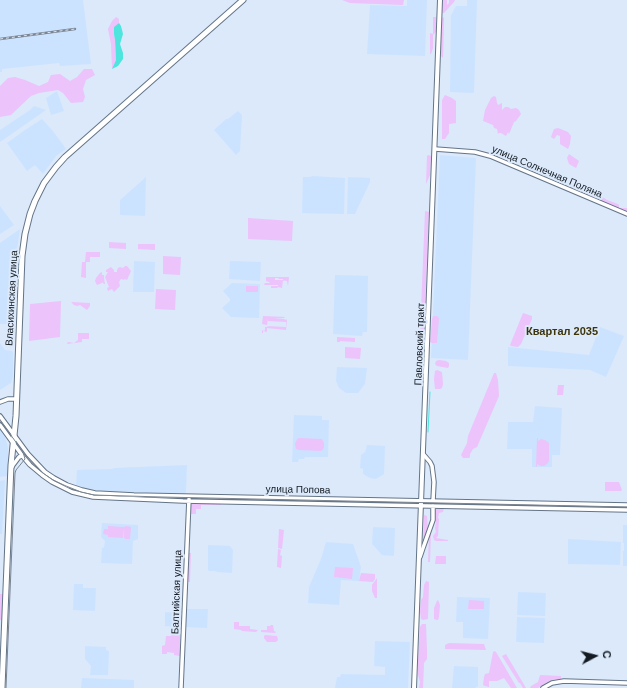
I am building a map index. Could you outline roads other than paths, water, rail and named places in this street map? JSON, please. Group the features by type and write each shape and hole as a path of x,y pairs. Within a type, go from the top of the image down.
{"highway":[{"name":"Власихинская улица","path":"2,688 11,470 17,399 23,243 30,214 41,188 51,173 65,157 242,0"}],"main road":[{"name":"Павловский тракт","path":"414,688 440,0"},
{"name":"улица Солнечная Поляна","path":"435,149 475,152 490,156 627,214"},
{"path":"0,402 8,399 17,399"},
{"path":"0,416 14,434"},
{"name":"улица Попова","path":"0,425 22,456 38,472 52,482 72,492 101,498 364,504 421,503 433,501 627,505"},
{"path":"7,434 12,451"},
{"name":"улица Попова","path":"14,434 28,454 45,472 59,481 75,488 102,494 365,500 421,503 433,506 627,510"},
{"path":"423,454 432,466 434,482 433,501"},
{"path":"11,470 15,461 22,456"},
{"path":"174,495 174,500"},
{"name":"Балтийская улица","path":"181,688 189,496"},
{"path":"364,504 365,500"},
{"path":"474,502 474,507"},
{"path":"419,562 433,520 433,506"},
{"path":"543,688 557,682 627,683"}],"waterway":[{"path":"428,432 430,392"}],"tram line":[{"path":"0,420 28,459 43,473 66,486 94,495 627,507"},
{"path":"6,688 15,473 25,459 23,452"}],"railway":[{"path":"0,39 75,29"}],"district":[{"name":"Квартал 2035","path":"562,332"}]}
